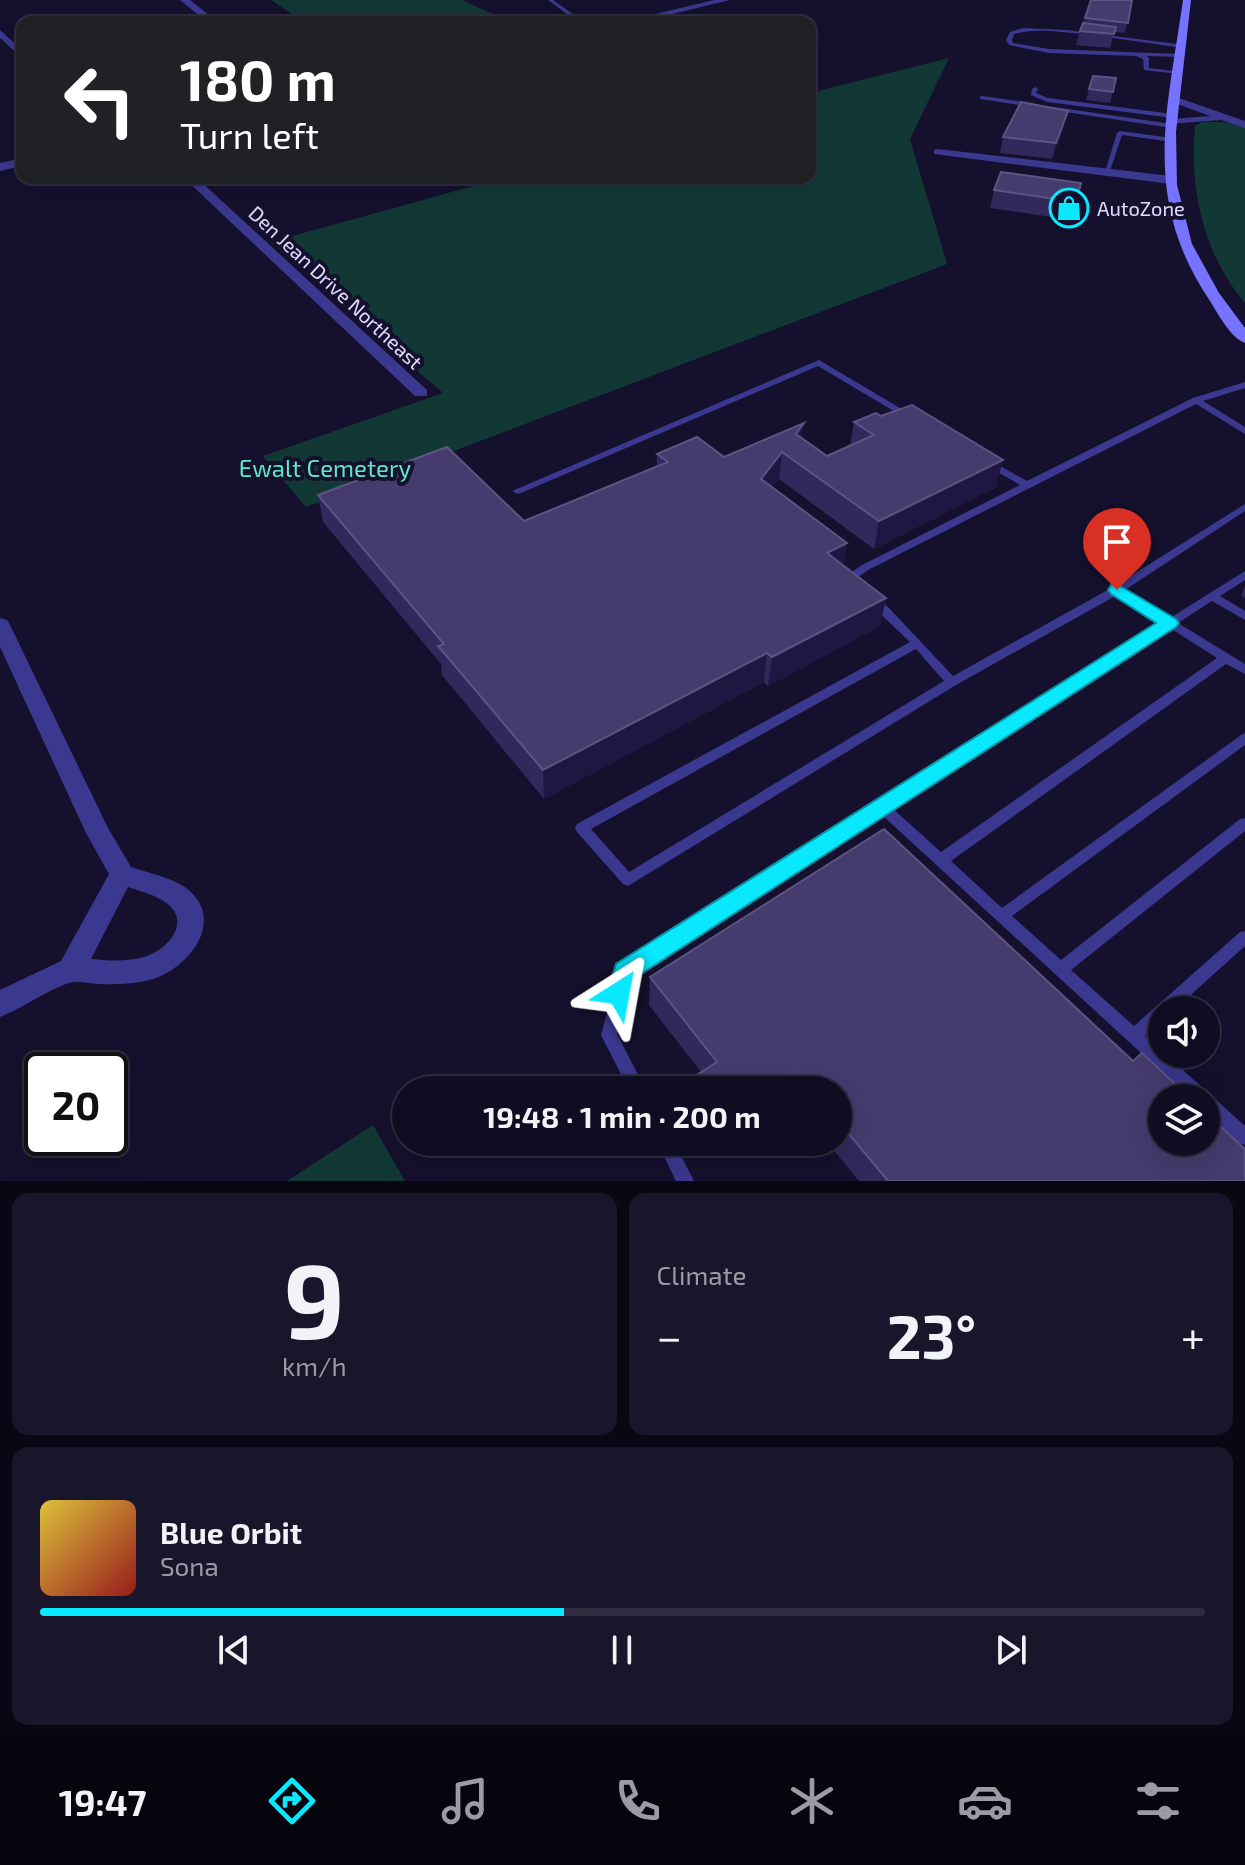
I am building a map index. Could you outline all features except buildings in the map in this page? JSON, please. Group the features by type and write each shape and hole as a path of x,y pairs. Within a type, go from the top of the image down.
{"main road":[{"path":"1187,0 1172,126 1171,180 1175,209 1190,253 1220,305 1245,338"}],"street":[{"path":"184,0 205,16"},
{"path":"654,16 726,0"},
{"path":"0,33 16,49"},
{"path":"1176,100 1245,125"},
{"path":"1172,126 1227,119"},
{"path":"938,152 1171,180"},
{"name":"Den Jean Drive Northeast","path":"196,184 421,393"},
{"path":"0,625 98,833 122,874 178,897 189,909 191,924 187,937 177,951 147,969 113,974 71,970 0,1004"},
{"path":"71,970 122,874"}],"lane":[{"path":"550,0 573,16"},
{"path":"1019,29 1140,41 1180,59 1108,52 1049,51 1011,44 1009,40 1012,33 1019,29"},
{"path":"1136,54 1140,41"},
{"path":"1136,54 1146,58 1146,69 1180,59"},
{"path":"1035,89 1033,94 1047,100 1172,126"},
{"path":"982,98 1172,126"},
{"path":"1107,171 1120,133 1172,126"},
{"path":"517,491 819,363 923,424"},
{"path":"856,587 846,579 1196,400 1245,385"},
{"path":"1196,400 1245,431"},
{"path":"975,455 1028,486"},
{"path":"917,643 582,828 628,880 952,682 1117,590 1245,507"},
{"path":"631,1076 609,1035 625,972 1245,575"},
{"path":"1117,590 1245,670"},
{"path":"866,595 896,619 952,682"},
{"path":"1212,596 1245,616"},
{"path":"941,860 1226,658"},
{"path":"1002,916 1245,738"},
{"path":"882,807 1186,1084"},
{"path":"1061,969 1245,823"},
{"path":"1178,996 1245,937"},
{"path":"1134,1036 1148,1023"},
{"path":"1220,1114 1245,1137"},
{"path":"672,1156 685,1181"}],"green space":[{"path":"271,0 462,0 497,16 295,16"},
{"name":"Ewalt Cemetery","path":"949,58 910,139 947,264 306,507 263,456 443,393 271,242 480,184 816,184 816,91"},
{"path":"1202,122 1224,122 1245,127 1245,303 1219,263 1202,219 1194,173 1194,150 1195,126"},
{"path":"373,1125 405,1181 287,1181"}],"place":[{"name":"AutoZone","path":"1069,208"}],"route":[{"path":"619,993 625,972 1170,623 1117,590"}]}
